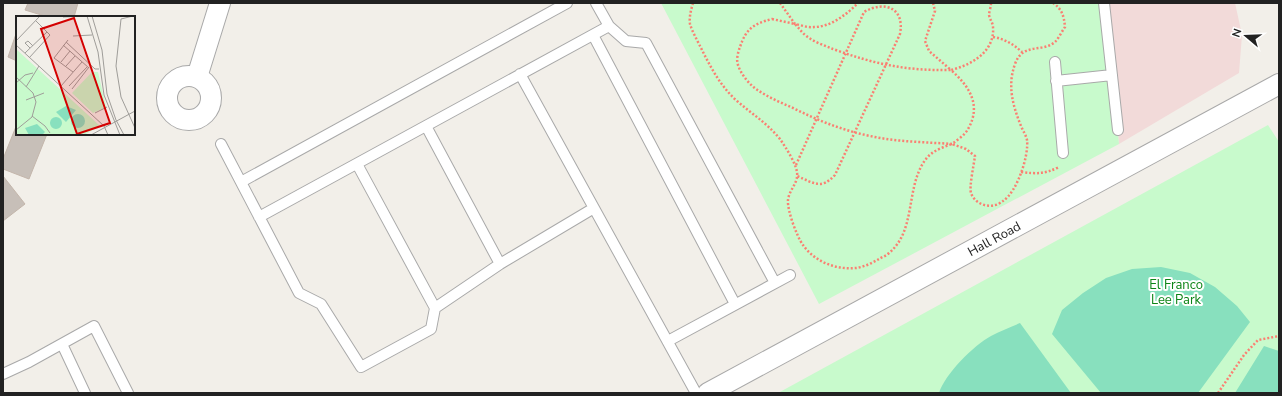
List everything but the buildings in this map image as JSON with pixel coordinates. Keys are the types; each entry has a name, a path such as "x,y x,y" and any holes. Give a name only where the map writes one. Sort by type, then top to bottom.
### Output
{"street":[{"path":"197,77 220,3"},
{"name":"Hall Road","path":"708,393 1279,84"}],"lane":[{"path":"241,182 567,3"},
{"path":"596,3 609,26 626,41 646,44 775,283"},
{"path":"1104,3 1118,130"},
{"path":"259,217 609,26"},
{"path":"592,35 735,304"},
{"path":"1055,62 1063,153"},
{"path":"520,74 696,393"},
{"path":"1056,81 1112,75"},
{"path":"426,126 500,264"},
{"path":"221,144 300,293 321,304 361,368 431,329 435,308 357,164"},
{"path":"435,308 500,264 594,208"},
{"path":"668,341 790,274"},
{"path":"3,374 29,362 94,326 128,393"},
{"path":"62,344 85,393"}],"path":[{"path":"693,3 690,24 709,64 722,85 737,101 762,120 780,139 796,165 797,176 788,200 794,227 803,245 815,258 828,265 845,268 857,268 874,262 890,253 899,242 906,226 910,212 913,189 918,174 927,158 940,148 952,144 968,130 972,118 974,107 972,96 967,87 951,70 929,51 925,41 935,11 933,3"},
{"path":"780,3 803,34 814,41 845,53 885,65 929,70 951,70 963,67 977,60 986,51 993,37 993,26 989,15 991,3"},
{"path":"858,3 847,14 827,25 814,28 772,19 760,22 750,28 743,37 738,52 737,63 744,76 756,89 781,103 832,126 854,133 889,140 952,144 966,149 975,156 970,192 976,201 983,205 995,205 1007,198 1016,184 1021,172 1027,150 1027,139 1011,94 1011,78 1015,62 1022,52 1055,42 1066,27 1060,7 1053,3"},
{"path":"796,165 864,12 871,7 880,4 889,6 897,12 901,18 902,26 900,34 834,175 828,182 823,184 817,184 797,176"},
{"path":"993,37 1002,38 1022,52"},
{"path":"1021,172 1036,174 1049,172 1060,167 1064,163 1063,153"},
{"path":"1218,393 1244,355 1258,340 1279,336"}],"shaded area":[{"path":"1104,3 1235,3 1242,35 1239,73 1119,144"}],"green space":[{"path":"661,3 1104,3 1119,144 819,304"},
{"name":"El Franco Lee Park","path":"1268,125 1279,142 1279,393 778,393"},
{"path":"1161,267 1190,273 1215,287 1237,306 1250,322 1198,393 1101,393 1052,334 1062,310 1083,293 1106,278 1132,269"},
{"path":"1020,323 1071,393 939,393 947,377 977,346 991,336"},
{"path":"1264,346 1279,351 1279,393 1235,393"}]}
